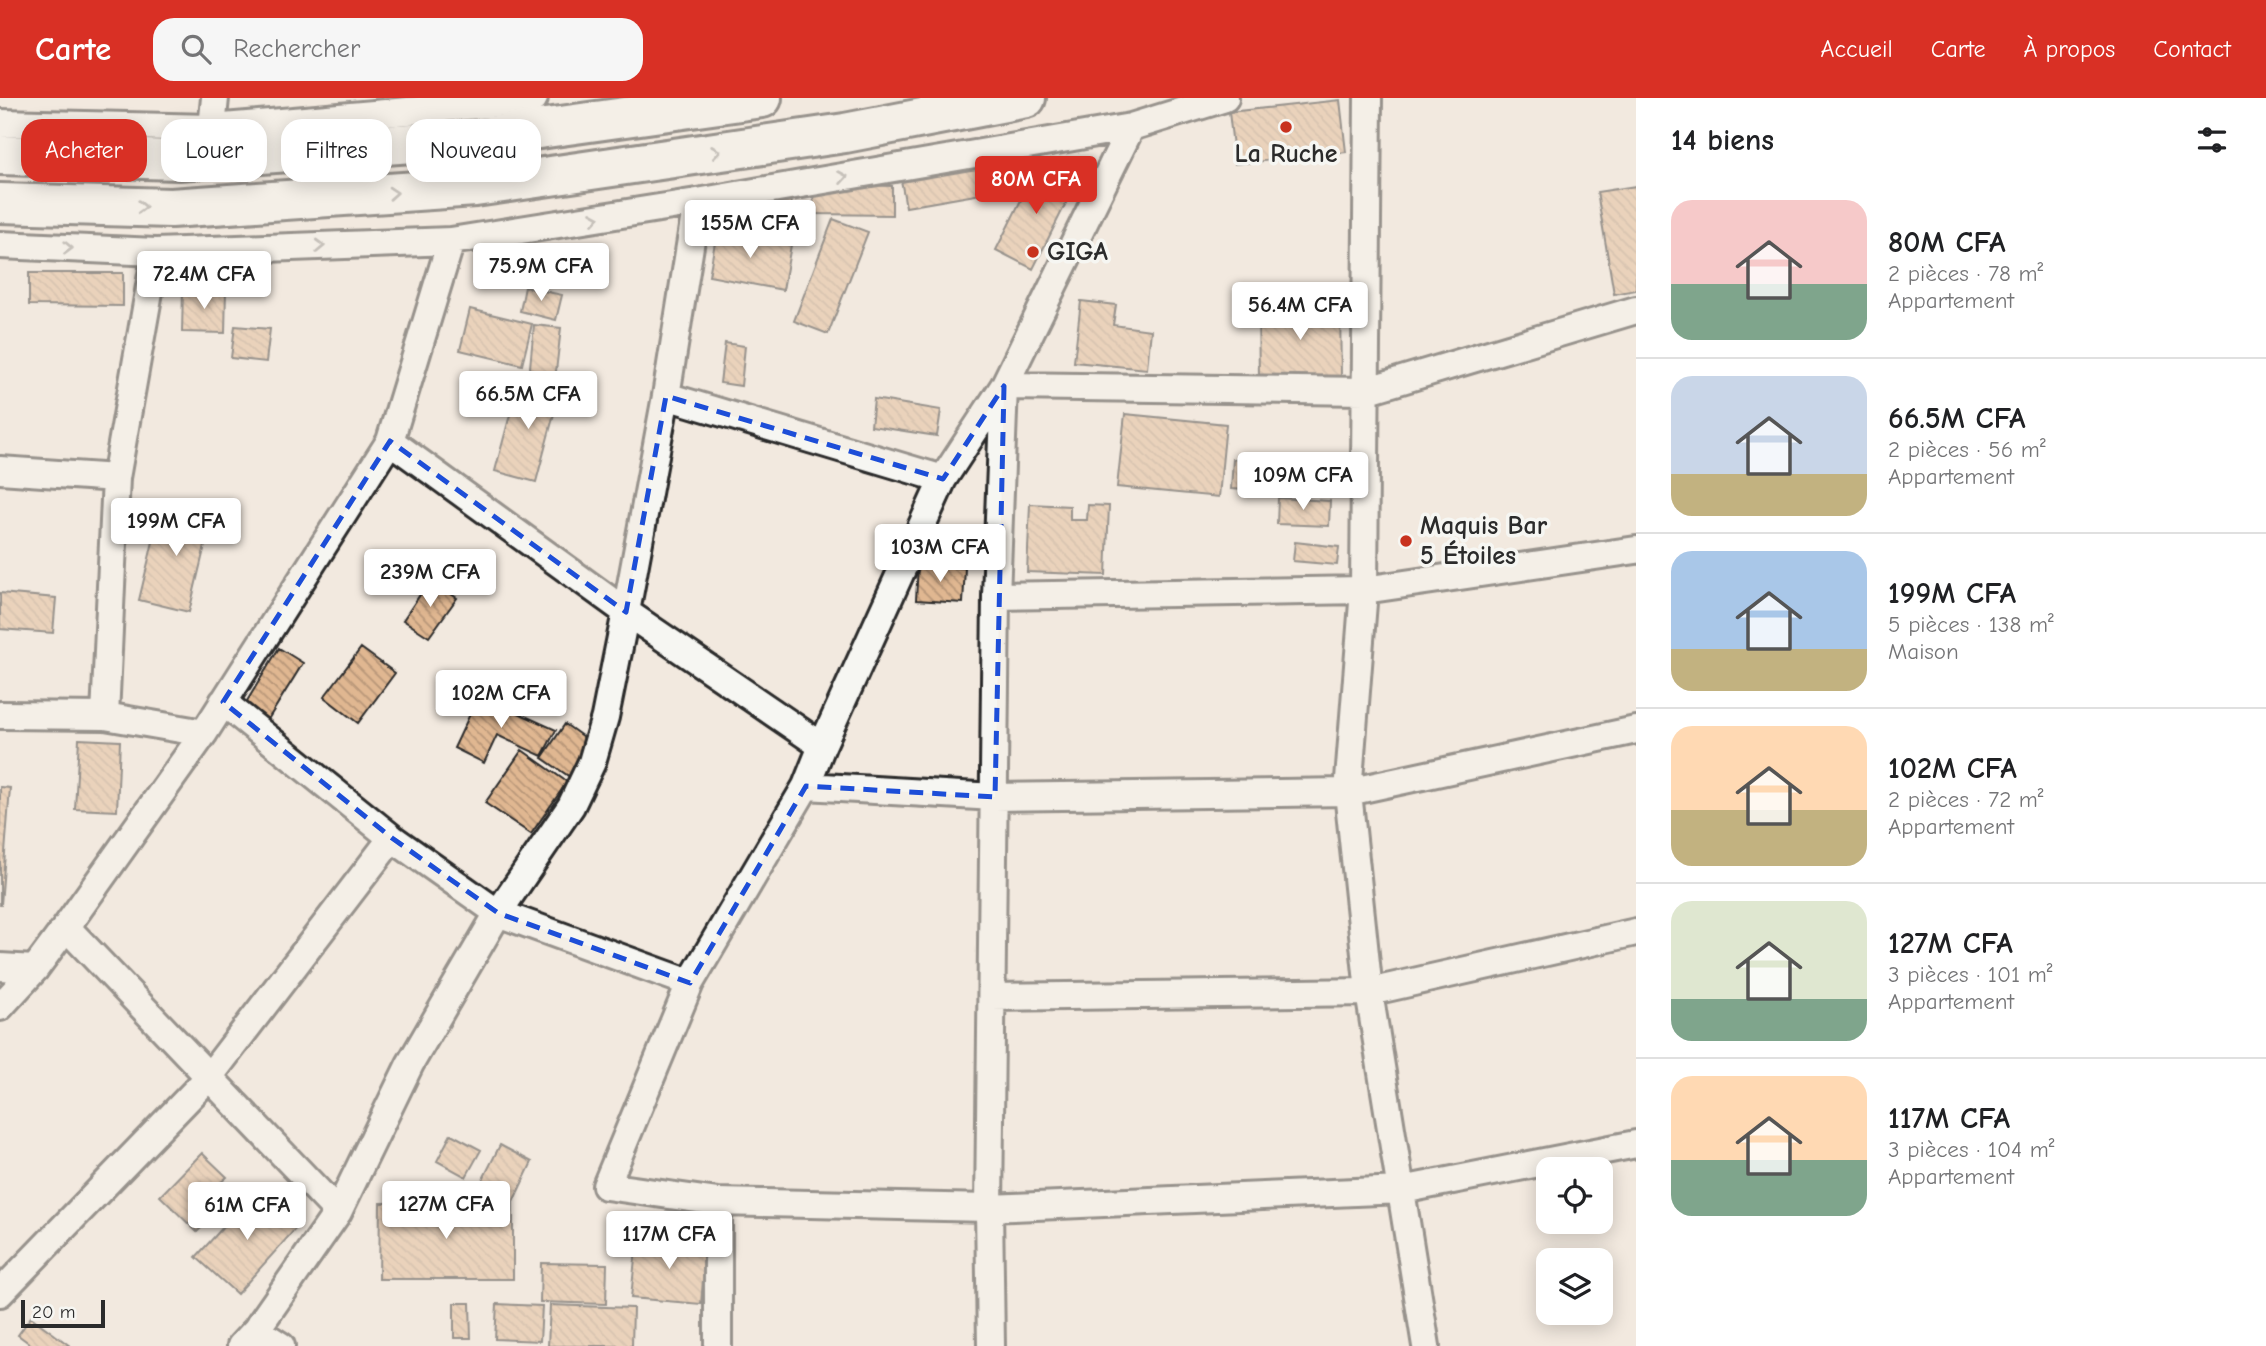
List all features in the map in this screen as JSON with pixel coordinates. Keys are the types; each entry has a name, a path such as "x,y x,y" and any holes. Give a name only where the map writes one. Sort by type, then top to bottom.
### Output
{"highway":[{"path":"0,155 179,160 454,141 762,98"},
{"path":"0,204 171,208 475,187 845,133 1026,98"}],"street":[{"path":"213,119 215,98"},
{"path":"267,123 534,98"},
{"path":"0,245 156,252 451,241 697,202 1130,127 1224,98"},
{"path":"1368,98 1364,590 1348,792 1369,992 1426,1346"},
{"path":"0,123 161,127"},
{"path":"1130,127 1004,386 943,479 806,786 690,984 606,1186 718,1202 989,1208 1402,1190 1636,1144"},
{"path":"281,1346 248,1338 338,1212 410,1064 498,913 570,806 592,762 605,717 666,396 697,202"},
{"path":"0,1007 35,969 204,733 390,441 451,241"},
{"path":"105,716 116,478 156,252"},
{"path":"1004,386 1365,391 1636,310"},
{"path":"991,1346 989,1208 996,596 1004,386"},
{"path":"666,396 943,479"},
{"path":"390,441 625,612 822,746"},
{"path":"0,470 116,478"},
{"path":"996,596 1364,590 1636,550"},
{"path":"223,702 392,838 498,913 690,984"},
{"path":"0,715 105,716 204,733"},
{"path":"806,786 995,797 1348,792 1636,730"},
{"path":"0,1293 209,1077 392,838"},
{"path":"66,927 338,1212"},
{"path":"992,998 1369,992 1636,932"},
{"path":"0,967 35,969"},
{"path":"718,1202 718,1346"}],"highlighted area":[{"path":"1004,386 995,797 806,786 690,983 498,913 392,838 223,702 390,441 626,612 666,396 943,479"}],"building":[{"path":"1340,100 1346,152 1235,164 1229,112"},
{"path":"1009,150 1016,188 906,207 899,169"},
{"path":"1039,164 1076,183 1033,269 996,250"},
{"path":"814,184 892,186 892,215 813,214"},
{"path":"1636,186 1636,290 1614,294 1597,192"},
{"path":"791,196 793,219 742,222 741,199"},
{"path":"833,219 868,232 828,334 794,321"},
{"path":"717,231 791,245 783,290 709,276"},
{"path":"29,273 123,273 123,306 29,305"},
{"path":"525,287 562,295 556,320 520,311"},
{"path":"183,289 226,290 225,333 182,332"},
{"path":"1081,301 1116,305 1113,325 1151,330 1147,369 1074,362"},
{"path":"1340,307 1341,377 1259,378 1258,308"},
{"path":"470,309 532,324 522,365 460,350"},
{"path":"534,325 561,328 555,380 529,378"},
{"path":"235,326 270,329 266,362 231,358"},
{"path":"725,343 745,346 741,386 720,383"},
{"path":"519,381 560,391 536,482 495,471"},
{"path":"874,399 941,410 937,436 871,426"},
{"path":"1125,414 1226,424 1219,497 1117,487"},
{"path":"1233,459 1293,462 1291,493 1231,489"},
{"path":"1278,498 1330,501 1329,526 1277,524"},
{"path":"162,504 212,516 189,612 139,600"},
{"path":"1030,504 1070,506 1070,520 1087,520 1088,505 1109,506 1106,575 1027,572"},
{"path":"1295,542 1339,547 1337,565 1293,561"},
{"path":"918,565 965,568 963,603 916,600"},
{"path":"430,580 457,598 429,637 403,620"},
{"path":"0,593 56,598 53,633 0,629"},
{"path":"279,648 303,663 267,721 244,706"},
{"path":"361,648 395,673 358,723 324,697"},
{"path":"479,695 556,730 542,756 497,735 484,763 454,748"},
{"path":"565,724 593,744 570,777 542,758"},
{"path":"79,739 120,741 117,811 75,809"},
{"path":"522,750 567,782 531,834 485,803"},
{"path":"0,787 10,788 1,905 0,905"},
{"path":"451,1134 481,1150 466,1177 437,1161"},
{"path":"500,1145 532,1162 513,1202 477,1191"},
{"path":"202,1153 227,1177 219,1184 232,1196 197,1232 160,1196"},
{"path":"257,1190 297,1227 237,1294 196,1257"},
{"path":"513,1202 513,1279 379,1279 380,1203"},
{"path":"637,1238 706,1244 701,1304 631,1298"},
{"path":"541,1263 607,1264 606,1304 540,1302"},
{"path":"454,1303 470,1303 471,1338 454,1338"},
{"path":"497,1304 542,1306 540,1341 495,1339"},
{"path":"550,1305 633,1308 632,1346 548,1346"},
{"path":"31,1317 70,1346 33,1346 18,1335"}],"place":[{"name":"La Ruche","path":"1286,127"},
{"name":"GIGA","path":"1033,252"},
{"name":"Maquis Bar 5 Étoiles","path":"1406,541"}]}
